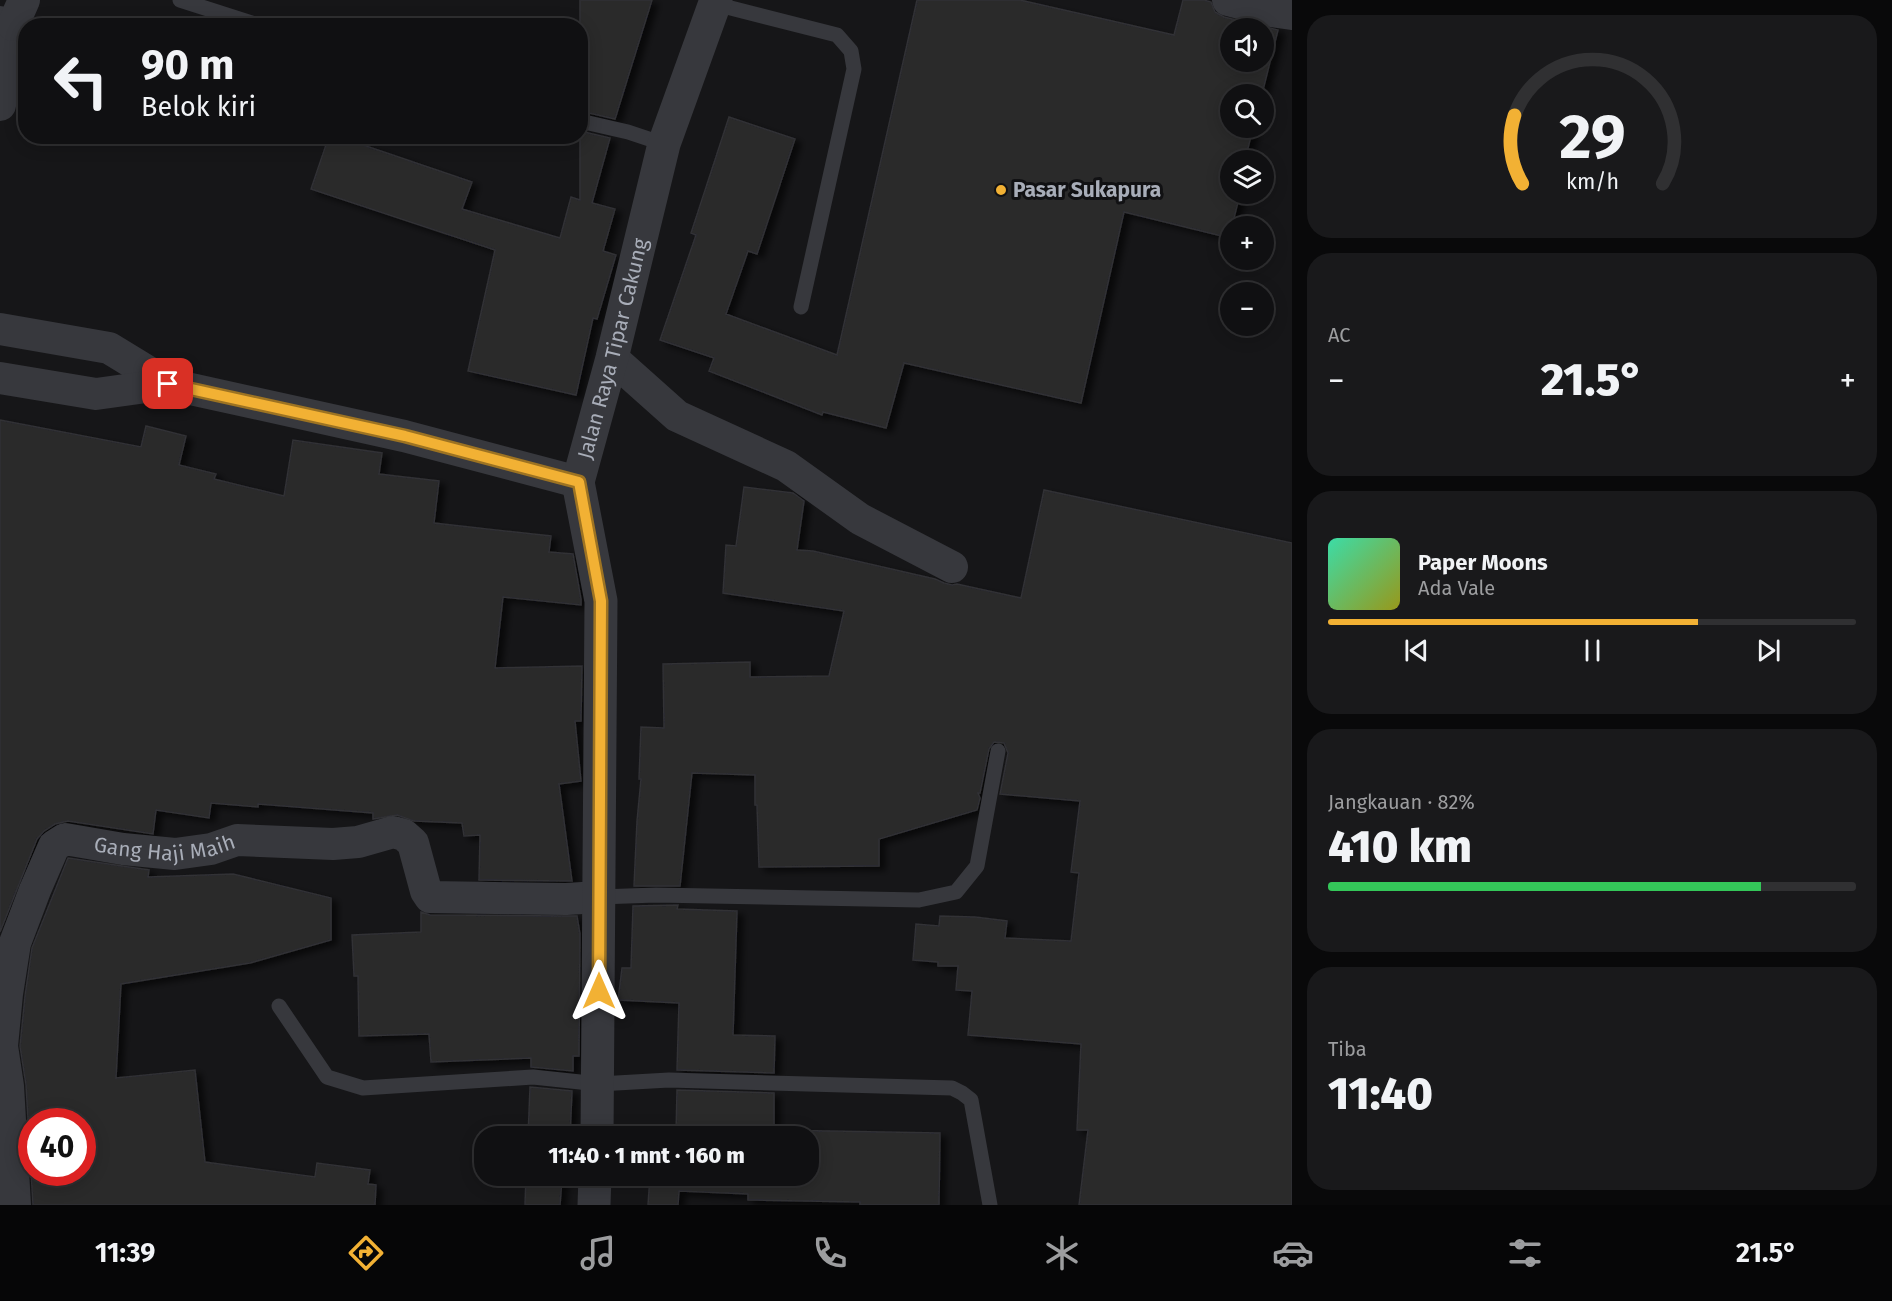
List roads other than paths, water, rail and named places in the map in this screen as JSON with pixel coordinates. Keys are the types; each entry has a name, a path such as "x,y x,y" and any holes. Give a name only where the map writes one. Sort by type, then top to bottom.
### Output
{"street":[{"path":"1228,0 1292,14"},
{"name":"Jalan Raya Tipar Cakung","path":"597,1126 601,601 579,482 664,144 716,2"},
{"path":"0,105 12,15"},
{"path":"0,329 109,348 168,384 405,436 579,482"},
{"path":"612,358 677,416 786,466 860,519 952,567"},
{"path":"0,378 96,394 168,384"},
{"name":"Gang Haji Maih","path":"15,1205 8,1086 2,1046 7,994 15,943 31,900 54,846 65,839 123,849 174,854 212,849 237,840 333,844 358,842 393,832 404,835 413,843 426,891 430,897 566,899 598,897"},
{"path":"594,1205 595,1186"}],"lane":[{"path":"180,0 236,18"},
{"path":"716,2 837,35 851,51 854,69 801,307"},
{"path":"588,123 628,132 664,144"},
{"path":"598,897 656,895 920,900 956,892 977,866 998,751"},
{"path":"279,1006 327,1077 363,1088 532,1077 599,1084 669,1080 952,1088 971,1100 990,1205"}],"place":[{"name":"Pasar Sukapura","path":"1001,190"}]}
